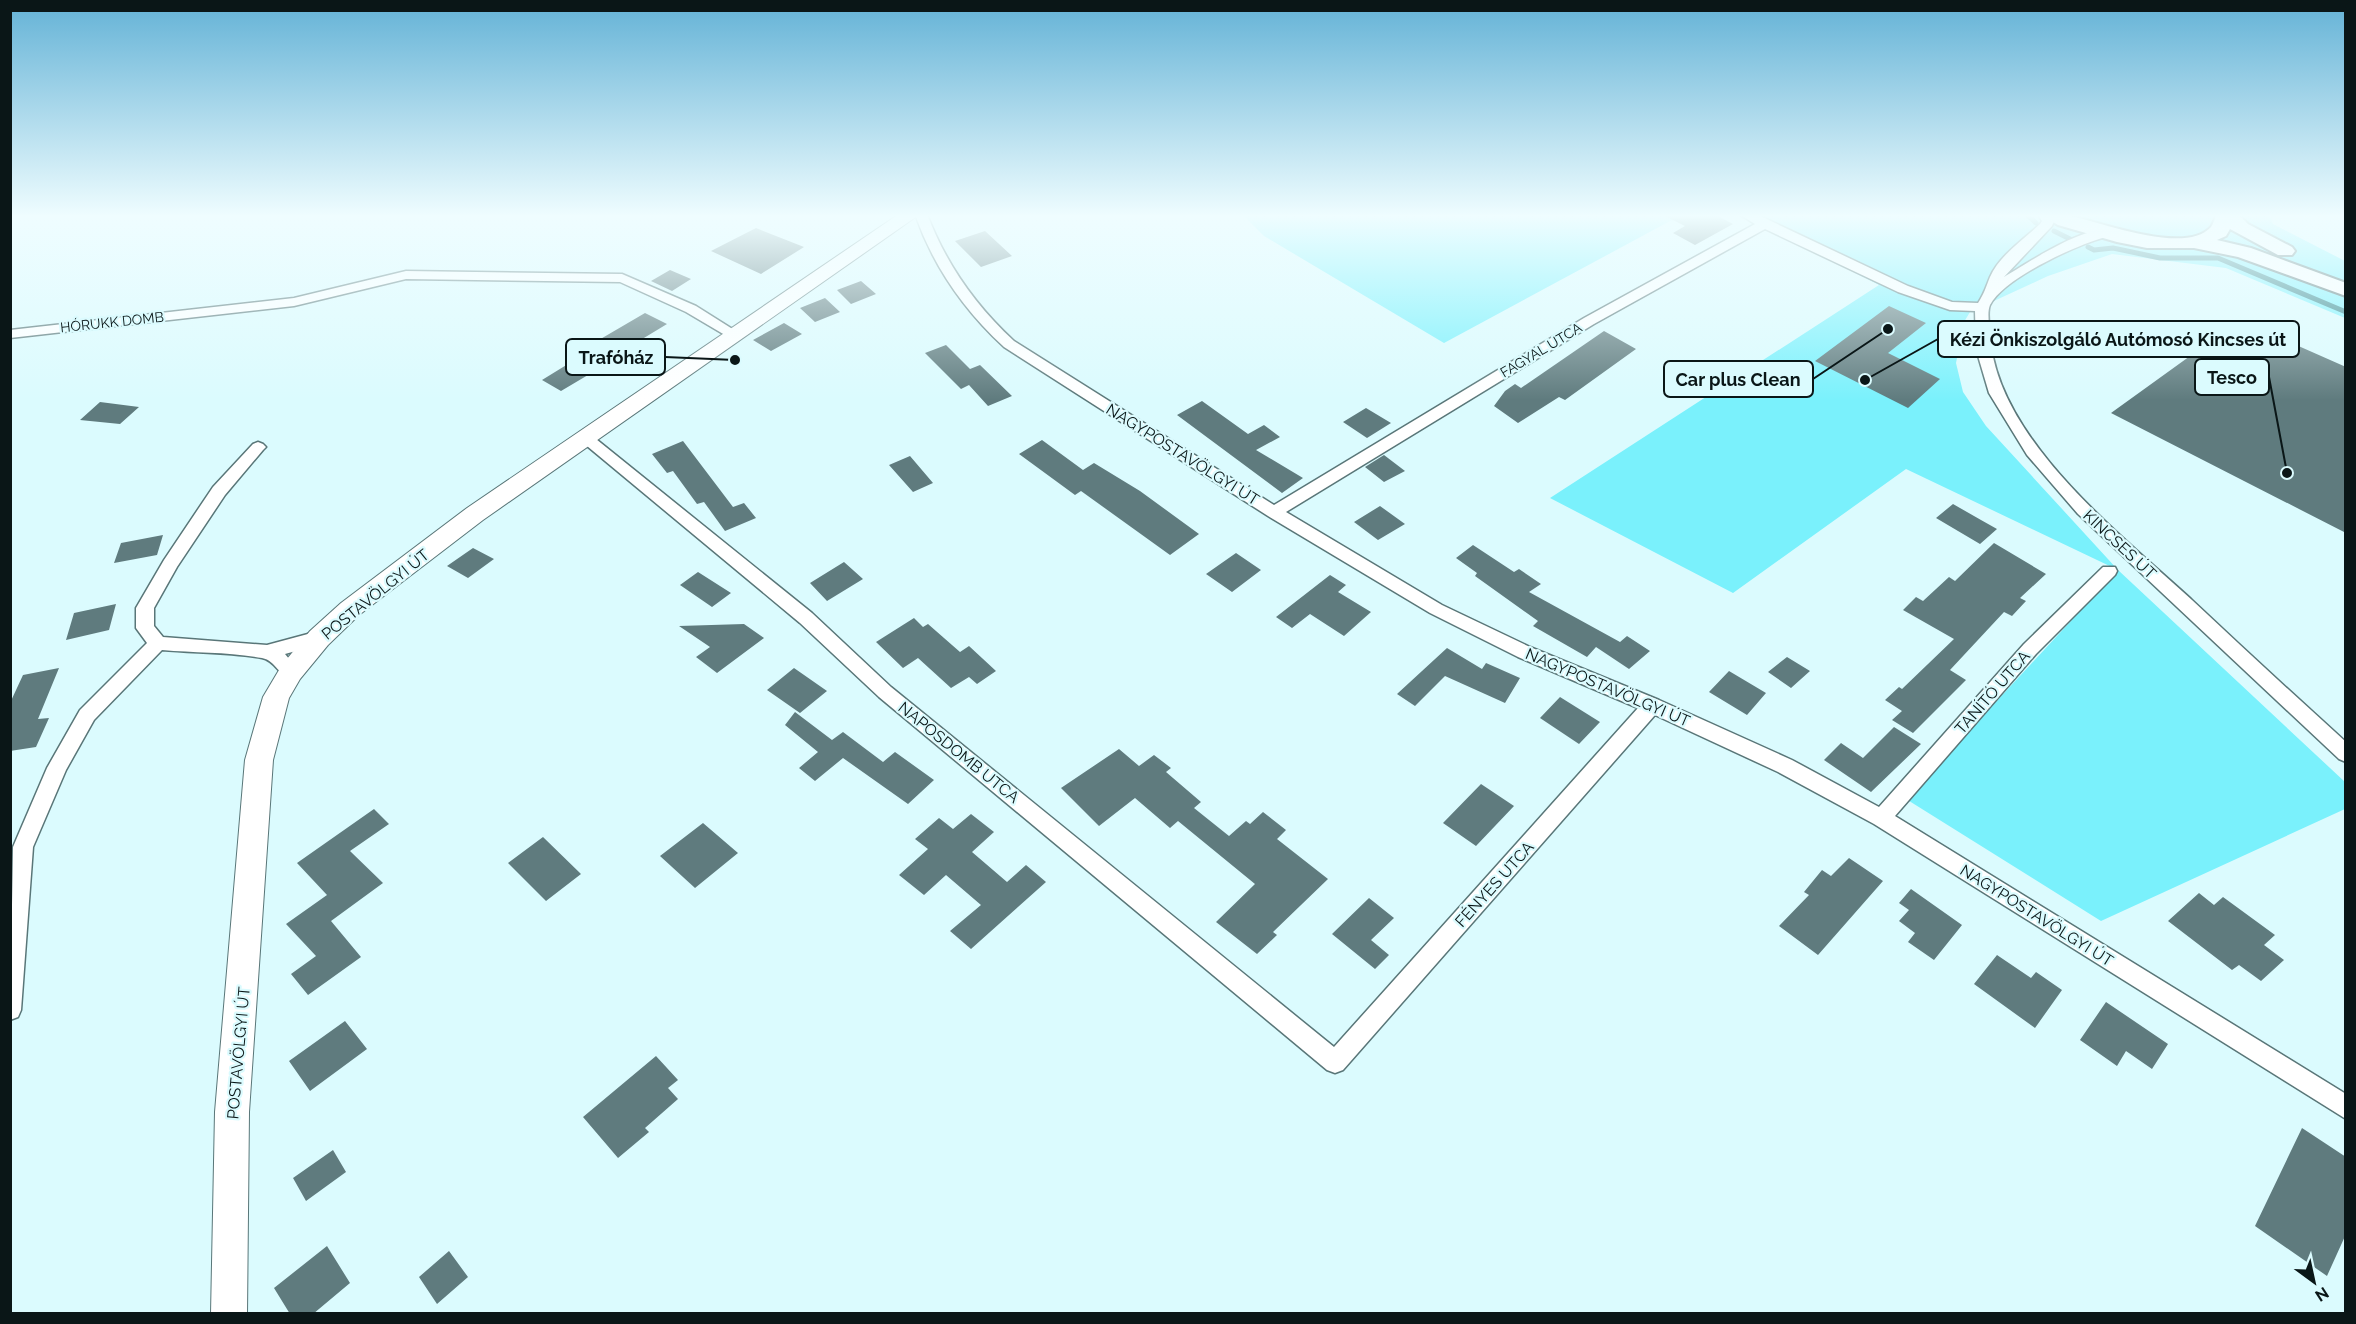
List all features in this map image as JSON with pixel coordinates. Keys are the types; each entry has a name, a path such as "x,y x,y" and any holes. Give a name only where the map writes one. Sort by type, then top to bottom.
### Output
{"main road":[{"path":"2308,276 2346,290"}],"street":[{"name":"HÓRUKK DOMB","path":"10,334 294,302 403,276"},
{"name":"HÓRUKK DOMB","path":"499,276 621,278 691,309 735,335"},
{"name":"POSTAVÖLGYI ÚT","path":"229,1314 231,1112 243,994 259,760 276,697 291,672 319,638 350,609 476,514 821,276"},
{"name":"NAGYPOSTAVÖLGYI ÚT","path":"953,276 973,306 1009,344 1274,512 1436,609 1524,652 1652,705 1785,766 1881,818 2346,1108"},
{"name":"FAGYAL UTCA","path":"1274,512 1589,321 1671,276"},
{"path":"1875,276 1950,306 1982,307 1995,288 2012,276"},
{"path":"1995,288 1998,276"},
{"name":"KINCSES ÚT","path":"1982,307 1983,349 1996,393 2014,424 2047,470 2084,510 2346,754"},
{"name":"NAPOSDOMB UTCA","path":"586,438 806,618 885,692 1335,1062"},
{"path":"258,447 219,491 170,564 145,608 145,628 158,643 267,652 319,638"},
{"name":"TANÍTÓ UTCA","path":"1881,818 2030,649 2109,571"},
{"path":"10,1010 23,847 57,768 87,715 158,643"},
{"path":"267,652 276,657 291,672"},
{"name":"FÉNYES UTCA","path":"1335,1062 1652,705"}],"shaded area":[{"path":"1331,276 1569,276 1444,343"},
{"path":"1861,276 2049,276 1970,312 1964,322 1956,363 1963,392 1986,426 2118,570 1906,469 1733,593 1550,498 1879,285"},
{"path":"2245,276 2345,276 2345,318"},
{"path":"2118,570 2345,782 2345,809 2101,921 1906,799"}],"building":[{"path":"660,276 684,276 691,279 672,291 651,281"},
{"path":"861,281 876,294 851,304 837,290"},
{"path":"825,298 840,312 815,322 800,308"},
{"path":"1889,306 1926,323 1888,353 1940,379 1908,408 1815,361"},
{"path":"645,313 667,324 601,364 580,351"},
{"path":"2240,320 2346,367 2346,533 2111,413"},
{"path":"784,323 802,334 771,351 753,340"},
{"path":"1604,331 1636,349 1565,400 1559,397 1518,423 1494,406 1505,391 1515,384 1521,388"},
{"path":"946,345 970,369 980,365 1012,396 988,406 969,385 961,389 925,353"},
{"path":"568,364 588,375 561,391 542,380"},
{"path":"1202,401 1248,434 1264,425 1280,437 1256,450 1303,478 1282,493 1177,415"},
{"path":"100,402 139,407 120,424 80,420"},
{"path":"1366,408 1391,423 1367,438 1343,422"},
{"path":"1042,440 1083,470 1094,463 1140,491 1199,534 1170,555 1081,491 1075,495 1019,454"},
{"path":"683,441 733,507 744,503 756,518 725,531 704,502 697,504 673,471 667,473 652,454"},
{"path":"1384,455 1405,471 1384,482 1365,467"},
{"path":"910,456 933,483 913,492 889,465"},
{"path":"1953,504 1997,529 1980,544 1936,518"},
{"path":"1380,506 1405,524 1378,540 1354,522"},
{"path":"163,535 157,555 114,563 121,543"},
{"path":"1994,543 2046,574 2020,598 2026,601 2012,616 2004,612 1950,670 1966,680 1913,733 1892,720 1902,711 1885,700 1899,687 1902,689 1954,639 1903,610 1916,597 1923,601 1949,577 1955,581"},
{"path":"1473,545 1514,572 1519,569 1541,584 1529,592 1620,642 1627,636 1650,651 1629,669 1596,647 1587,657 1533,626 1538,621 1475,576 1477,573 1456,558"},
{"path":"473,548 494,559 468,578 447,566"},
{"path":"1236,553 1261,570 1232,592 1206,574"},
{"path":"844,562 863,579 827,601 810,583"},
{"path":"698,572 731,593 712,607 680,585"},
{"path":"1330,575 1346,585 1338,592 1371,612 1344,636 1310,614 1292,628 1276,617"},
{"path":"116,604 109,630 66,640 74,613"},
{"path":"914,618 923,627 928,624 960,652 969,646 996,671 977,684 969,677 951,688 918,658 903,668 876,642"},
{"path":"744,624 764,638 717,673 696,657 710,647 679,626"},
{"path":"1447,648 1482,669 1486,663 1520,678 1505,703 1445,676 1415,706 1397,694"},
{"path":"1787,657 1810,671 1791,688 1768,672"},
{"path":"59,668 38,719 49,718 36,747 10,751 10,703 23,675"},
{"path":"794,668 827,691 800,713 767,690"},
{"path":"1729,671 1766,693 1747,715 1709,692"},
{"path":"1560,697 1600,722 1579,744 1540,718"},
{"path":"795,712 832,740 843,732 883,762 895,752 934,780 908,804 843,758 815,781 799,768 818,752 785,725"},
{"path":"1894,727 1921,744 1871,792 1824,760 1841,743 1863,758"},
{"path":"1119,749 1139,766 1154,755 1171,768 1166,772 1201,802 1194,808 1229,836 1246,821 1250,824 1263,812 1286,830 1277,839 1328,879 1273,932 1277,935 1257,954 1216,922 1255,884 1178,821 1170,828 1135,798 1099,826 1061,788"},
{"path":"1481,784 1514,806 1476,846 1443,823"},
{"path":"374,809 389,824 350,851 383,883 331,921 361,957 308,995 291,974 316,956 286,924 327,895 297,863"},
{"path":"971,814 994,832 972,852 1007,882 1026,865 1046,882 971,949 950,931 981,905 946,875 924,895 899,875 928,849 915,839 939,818 953,829"},
{"path":"703,823 738,853 695,888 660,856"},
{"path":"543,837 581,874 546,901 508,863"},
{"path":"1849,858 1883,881 1818,955 1779,926 1809,895 1804,892 1822,870 1831,876"},
{"path":"1911,889 1962,925 1934,960 1908,942 1915,933 1899,921 1909,910 1899,903"},
{"path":"2199,893 2214,905 2223,897 2275,935 2264,945 2284,960 2261,981 2239,965 2232,970 2168,921"},
{"path":"1369,898 1394,918 1371,940 1389,955 1375,969 1332,934"},
{"path":"1997,955 2031,978 2036,972 2062,990 2035,1028 1974,984"},
{"path":"2106,1002 2168,1044 2152,1069 2126,1051 2117,1066 2080,1040"},
{"path":"345,1021 367,1049 310,1091 289,1061"},
{"path":"656,1056 678,1080 668,1088 678,1099 645,1128 649,1132 618,1158 583,1117"},
{"path":"2302,1128 2346,1157 2346,1234 2327,1276 2255,1226"},
{"path":"333,1150 346,1172 306,1201 293,1178"},
{"path":"327,1246 350,1283 313,1314 290,1314 274,1288"},
{"path":"449,1251 468,1277 437,1304 419,1277"}],"waterway":[{"path":"2260,276 2346,312"}],"place":[{"name":"Car plus Clean","path":"1888,329"},
{"name":"Trafóház","path":"735,360"},
{"name":"Kézi Önkiszolgáló Autómosó Kincses út","path":"1865,380"},
{"name":"Tesco","path":"2287,473"}]}
